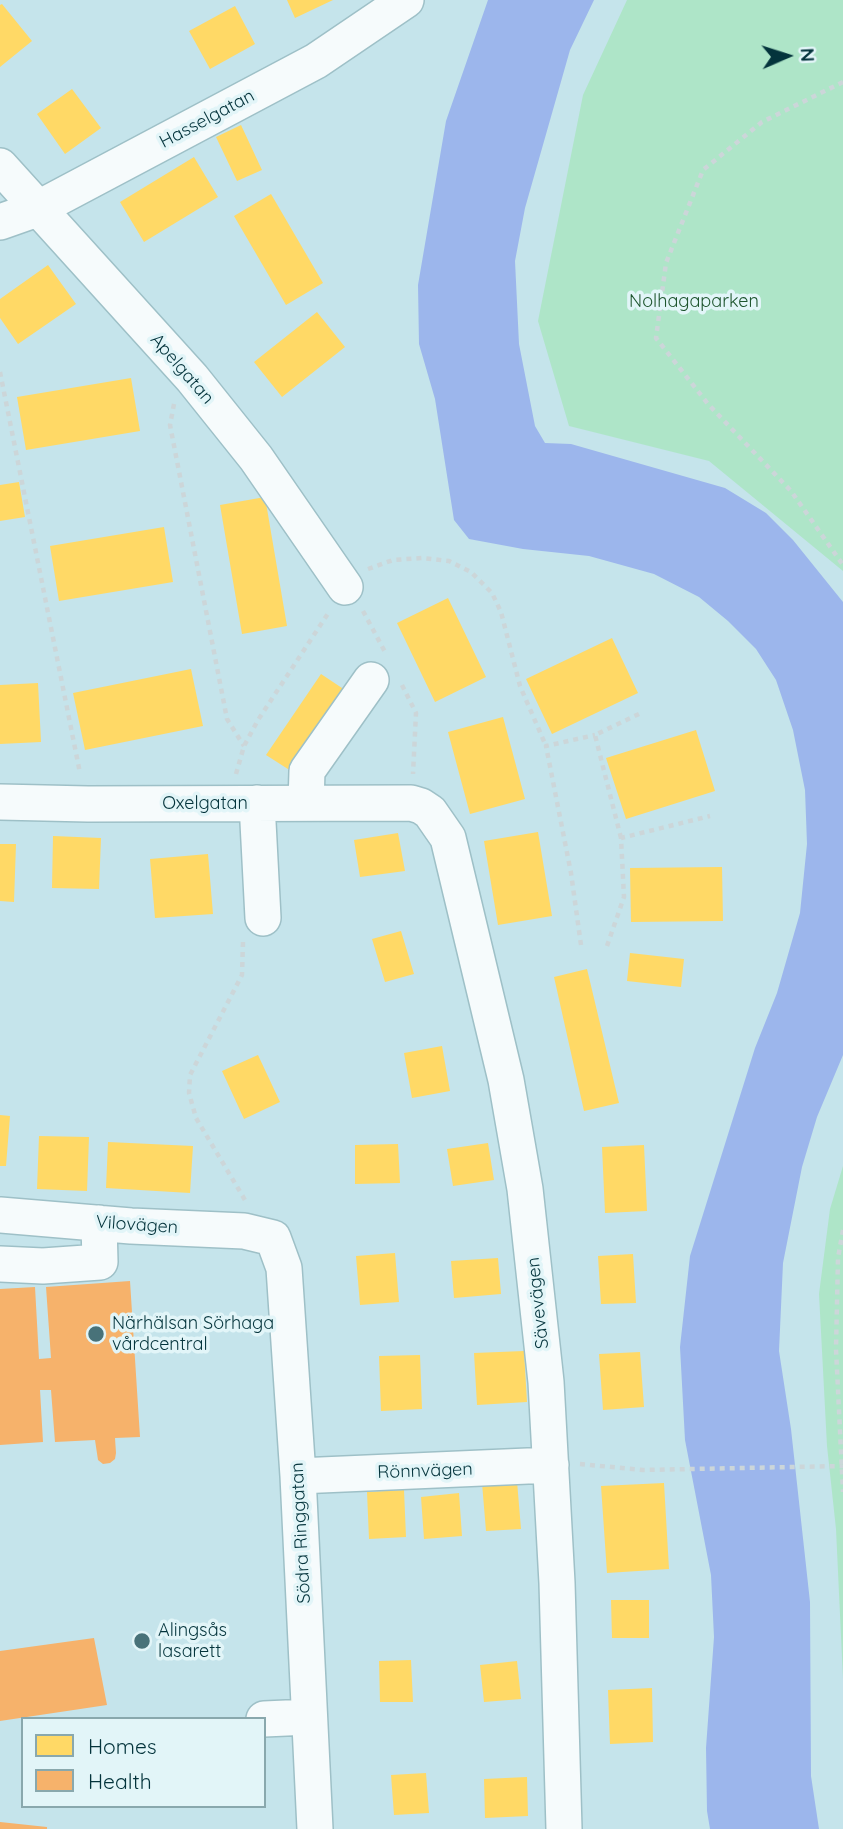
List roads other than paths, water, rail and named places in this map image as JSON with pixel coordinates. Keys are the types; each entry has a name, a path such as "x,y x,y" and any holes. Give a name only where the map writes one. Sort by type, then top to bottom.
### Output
{"street":[{"name":"Hasselgatan","path":"0,222 37,209 316,61 406,0"},
{"name":"Apelgatan","path":"0,166 192,378 256,458 345,587"},
{"path":"306,803 307,771 371,680"},
{"name":"Oxelgatan","path":"0,802 411,803"},
{"name":"Sävevägen","path":"411,803 430,812 448,838 506,1080 526,1189 546,1382 551,1465 564,1829"},
{"path":"246,804 253,929"},
{"name":"Vilovägen","path":"0,1215 244,1231 273,1238"},
{"path":"0,1264 43,1266 100,1262 99,1223"},
{"name":"Södra Ringgatan","path":"273,1238 284,1268 298,1476 315,1829"},
{"name":"Rönnvägen","path":"298,1476 551,1465"},
{"path":"266,1719 309,1717"}],"water":[{"path":"488,0 594,0 570,50 525,208 515,261 519,344 535,426 545,443 571,444 725,488 766,513 793,540 843,602 843,1055 817,1117 802,1167 783,1263 779,1351 791,1429 810,1602 811,1776 819,1829 710,1829 707,1811 706,1748 714,1637 711,1575 685,1440 680,1347 690,1256 755,1048 777,993 800,913 807,844 805,790 793,730 776,680 756,649 699,597 654,574 589,556 523,549 469,539 454,520 435,399 419,344 418,285 446,121"}],"place":[{"name":"Närhälsan Sörhaga vårdcentral","path":"96,1334"},
{"name":"Alingsås lasarett","path":"142,1641"}],"park label":[{"name":"Nolhagaparken","path":"694,302"}]}
